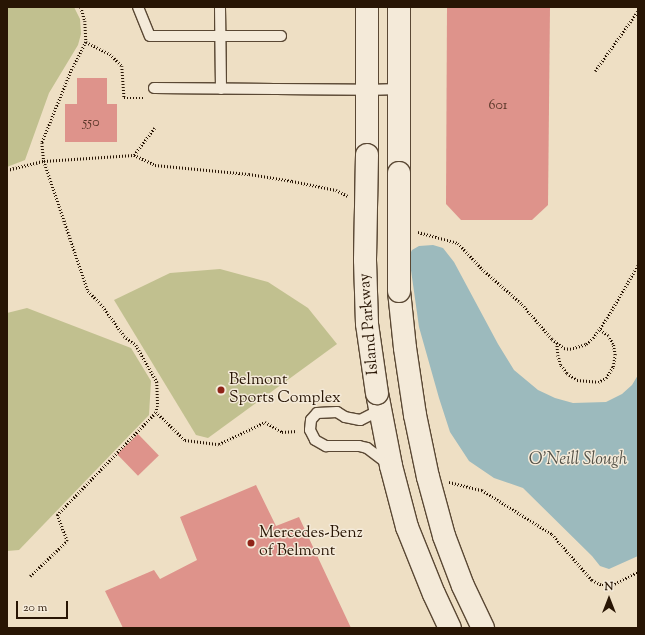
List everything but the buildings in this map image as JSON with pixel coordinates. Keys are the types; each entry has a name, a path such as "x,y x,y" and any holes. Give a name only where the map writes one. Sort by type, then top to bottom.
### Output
{"street":[{"name":"Island Parkway","path":"367,7 365,260 367,324 378,401 391,466 407,526 434,594 450,628"},
{"name":"Island Parkway","path":"398,7 399,284 405,348 415,415 428,477 444,536 463,586 483,628"}],"lane":[{"path":"138,7 150,36 281,36"},
{"path":"220,7 222,36 221,89"},
{"path":"154,88 398,89"},
{"path":"378,401 360,420 345,417 337,412 316,413 311,420 310,430 315,440 326,446 359,446 367,448 391,466"}],"path":[{"path":"30,576 67,541 57,515 156,412 158,406 157,382 136,345 124,336 101,304 88,291 44,161 42,143 72,69 86,42 85,21 81,7"},
{"path":"595,71 638,11"},
{"path":"86,42 110,54 122,66 124,98 147,98"},
{"path":"134,155 154,128"},
{"path":"557,343 561,365 567,374 577,380 598,382 606,378 613,367 615,355 613,344 608,336 600,329"},
{"path":"156,412 185,440 219,444 265,422 282,432 310,430"},
{"path":"444,481 482,490 513,508 552,534 592,580 602,585 612,585 638,572"}],"shaded area":[{"path":"7,7 74,7 80,19 81,34 78,45 49,93 25,160 7,167"},
{"name":"Belmont Sports Complex","path":"220,269 268,282 308,308 337,344 208,438 196,435 114,300 170,273"},
{"path":"27,308 131,348 151,381 149,415 19,550 7,551 7,313"}],"water":[{"name":"O'Neill Slough","path":"433,245 443,248 454,262 498,344 514,370 538,390 555,398 573,403 606,402 622,394 632,385 638,375 638,556 609,569 600,566 592,556 523,488 494,478 469,461 450,432 419,327 409,256 412,250 419,246"}],"place":[{"name":"Belmont Sports Complex","path":"221,390"},
{"name":"Mercedes-Benz of Belmont","path":"251,543"}]}
